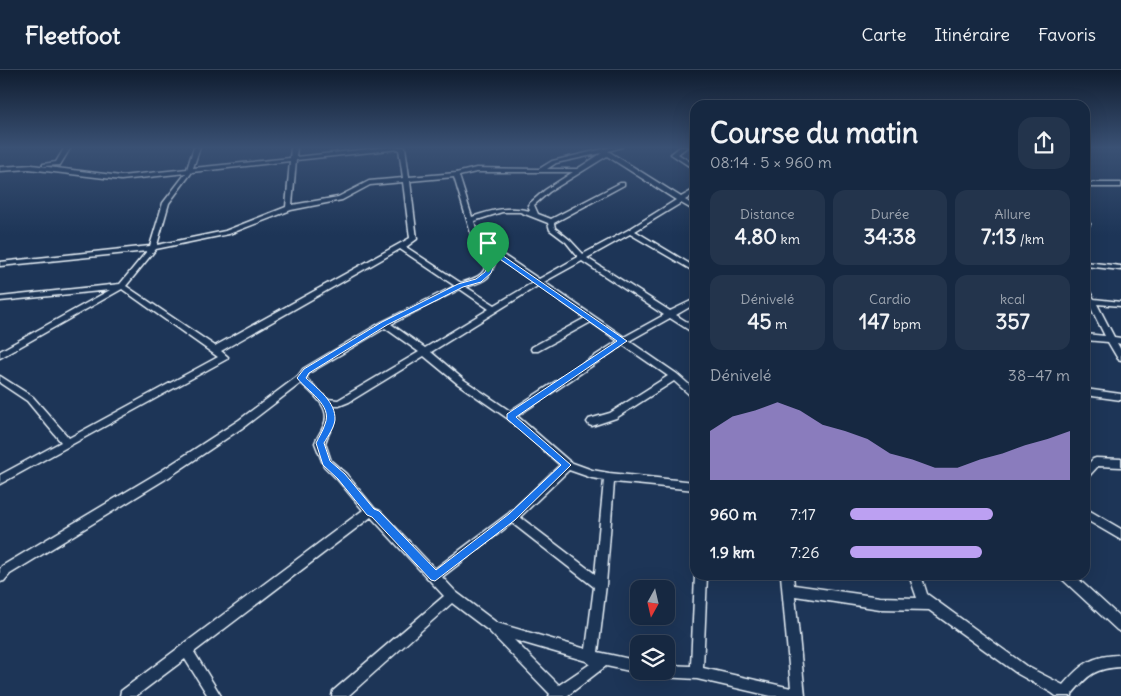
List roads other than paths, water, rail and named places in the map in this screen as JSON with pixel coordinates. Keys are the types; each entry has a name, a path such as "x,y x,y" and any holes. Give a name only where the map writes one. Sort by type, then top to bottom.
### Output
{"street":[{"path":"107,176 122,178 139,176"},
{"path":"0,355 122,286 153,248 166,203 188,176"},
{"path":"289,208 292,176"},
{"path":"0,264 153,248 227,233 289,208 340,199 369,183 434,176"},
{"path":"457,176 476,240 674,376 690,390"},
{"path":"535,214 531,205 547,191 571,176"},
{"path":"642,176 690,206"},
{"path":"215,350 414,238 406,179"},
{"path":"551,222 622,184"},
{"path":"1090,185 1121,186"},
{"path":"326,402 339,403 346,400 539,282 630,231 690,194"},
{"path":"471,220 500,210 535,214 551,222"},
{"path":"551,222 552,229 568,241 582,258 690,328"},
{"path":"630,231 690,267"},
{"path":"400,246 495,309"},
{"path":"2,571 165,474 242,423 301,378 306,371 385,324 460,286 479,280 488,273 496,253"},
{"path":"1090,265 1121,268"},
{"path":"0,299 122,286 224,357 66,442 0,480"},
{"path":"1090,301 1121,304"},
{"path":"1090,303 1121,356"},
{"path":"510,416 623,341 690,304"},
{"path":"535,348 591,318"},
{"path":"385,324 424,351 461,382 510,416 567,465 592,474 609,477 690,485"},
{"path":"1090,337 1121,341"},
{"path":"592,422 613,416 674,376"},
{"path":"301,378 326,402 330,423 320,443 327,463 452,596 493,627 558,695 605,660"},
{"path":"0,379 30,399 66,442"},
{"path":"1090,393 1121,397"},
{"path":"1090,468 1096,462 1121,463"},
{"path":"435,576 512,517 567,465"},
{"path":"591,658 600,585 609,477"},
{"path":"126,696 365,514 371,512"},
{"path":"1090,516 1121,535"},
{"path":"512,517 600,585"},
{"path":"697,673 701,580"},
{"path":"675,672 697,673 799,696 787,580"},
{"path":"917,580 923,598 930,604 1022,670 1065,694 1084,671 1105,660 1121,661"},
{"path":"1071,580 1121,626"},
{"path":"789,590 880,603 930,604"},
{"path":"338,696 452,596"},
{"path":"493,627 591,658 630,665"},
{"path":"186,650 215,696"}]}
